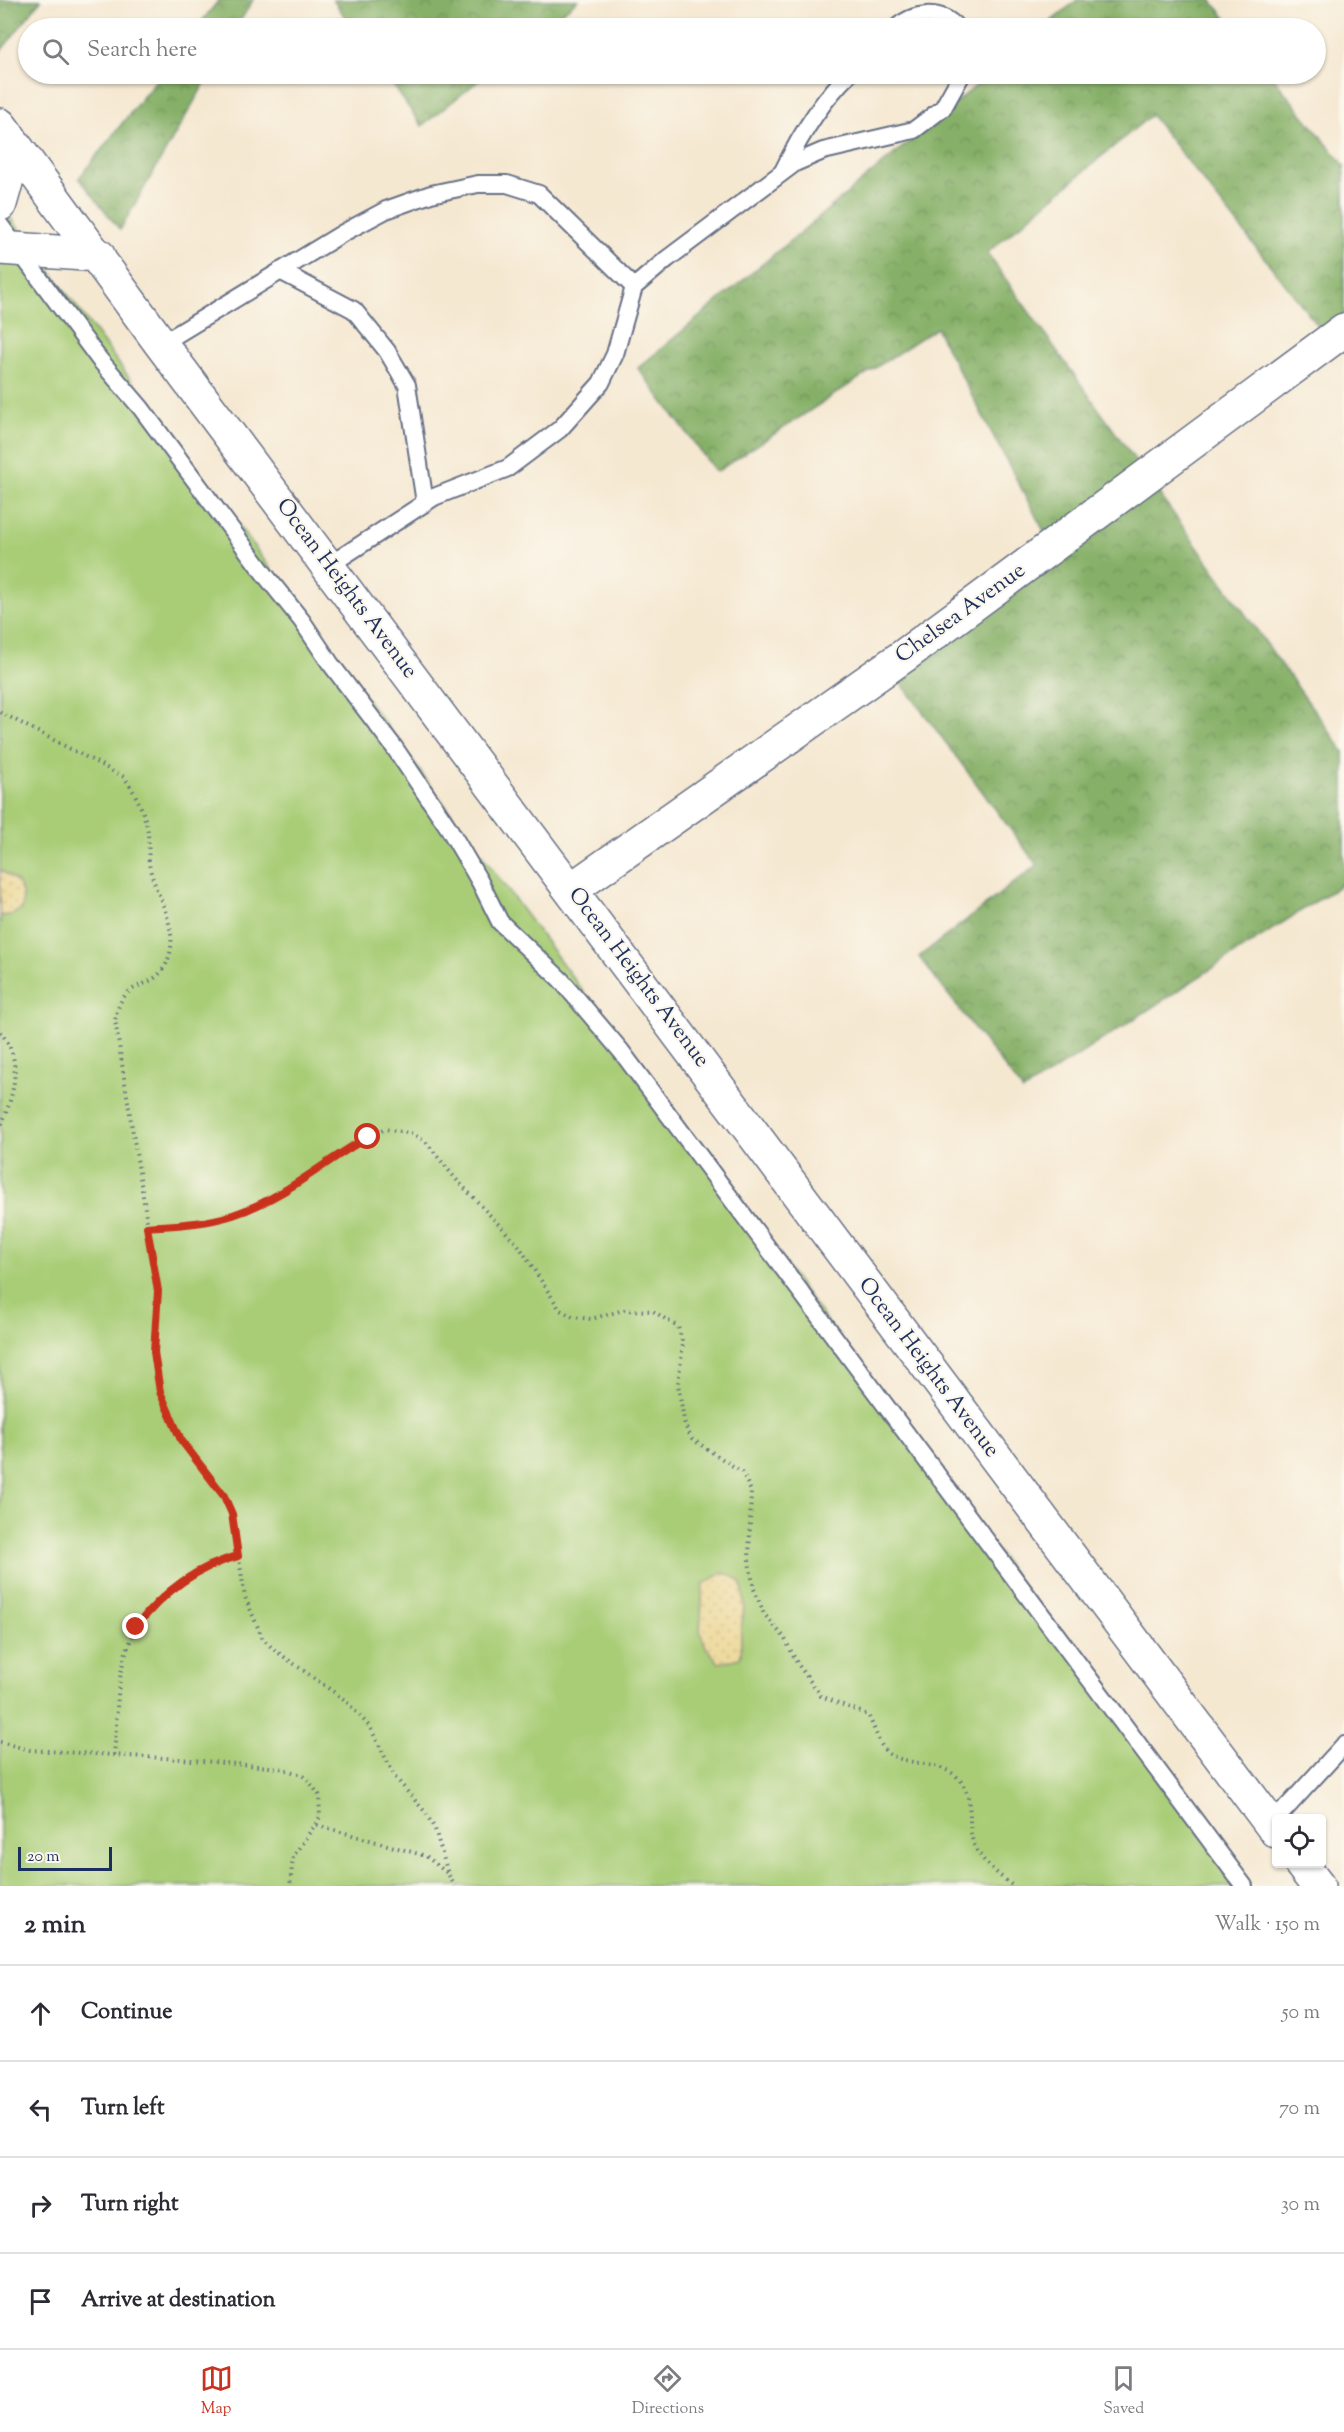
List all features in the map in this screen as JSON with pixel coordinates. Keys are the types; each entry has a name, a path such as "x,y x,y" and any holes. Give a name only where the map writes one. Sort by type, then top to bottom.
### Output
{"main road":[{"path":"0,204 7,179 5,131"},
{"name":"Ocean Heights Avenue","path":"5,131 161,344 1272,1818"},
{"path":"6,241 98,255"},
{"name":"Chelsea Avenue","path":"572,889 905,656 1344,330"},
{"path":"1305,1868 1318,1886"}],"lane":[{"path":"908,18 928,15 946,18"},
{"path":"783,172 798,139 839,84"},
{"path":"328,566 434,496 508,468 560,429 601,383 615,354 633,288 667,259 795,163 823,151 914,130 943,108 956,84"},
{"path":"161,344 280,271 386,210 440,192 478,184 507,184 539,194 633,288"},
{"path":"6,241 99,359 141,408 381,729 448,827 500,922 561,980 621,1051 1244,1886"},
{"path":"280,271 354,310 387,351 407,385 425,503"},
{"path":"1284,1814 1344,1745"}],"path":[{"path":"0,712 124,777 134,791 147,828 150,868 166,914 172,946 163,970 128,990 118,1004 115,1020 158,1291 154,1352 160,1392 181,1440 224,1496 232,1514 245,1597 262,1637 273,1649 345,1700 365,1719 395,1778 425,1812 435,1829 448,1874 455,1886"},
{"path":"0,1032 7,1040 12,1053 14,1072 10,1105 0,1128"},
{"path":"147,1227 211,1221 250,1208 294,1185 368,1137 385,1130 398,1131 413,1134 426,1142 455,1178 519,1246 560,1310 573,1317 591,1319 624,1310 653,1311 670,1320 678,1327 683,1344 678,1384 685,1426 692,1438 742,1472 751,1491 749,1562 754,1588 764,1614 784,1637 812,1687 821,1696 868,1715 884,1750 895,1757 939,1767 956,1776 969,1798 974,1844 995,1872 1013,1886"},
{"path":"114,1755 122,1665 136,1627 166,1593 187,1578 208,1566 238,1556"},
{"path":"0,1742 30,1750 292,1771 309,1781 318,1795 321,1809 317,1825 293,1857 290,1886"},
{"path":"317,1825 426,1856 448,1874"}],"green space":[{"path":"0,0 41,0 27,18 18,18 18,29 0,52"},
{"path":"219,0 253,0 242,18 204,18"},
{"path":"333,0 578,0 556,18 346,18"},
{"path":"1077,0 1211,0 1226,18 1055,18"},
{"path":"153,84 204,84 120,230 79,178"},
{"path":"392,84 474,84 422,126"},
{"path":"978,84 1278,84 1344,165 1344,334 1331,342 1151,115 987,253 1344,752 1344,883 1023,1091 919,957 1037,865 890,668 1053,548 936,328 716,472 638,368"},
{"path":"0,203 1244,1886 0,1886"}],"sand":[{"path":"0,870 16,881 21,889 22,909 11,915 0,916"},
{"path":"720,1573 737,1579 744,1594 744,1603 740,1658 719,1663 706,1647 700,1632 703,1585"}],"route":[{"path":"136,1627 166,1593 187,1578 201,1569 238,1556 232,1514 224,1496 181,1440 160,1392 155,1371 154,1352 158,1291 147,1227 211,1221 233,1215 270,1199 368,1137"}]}
